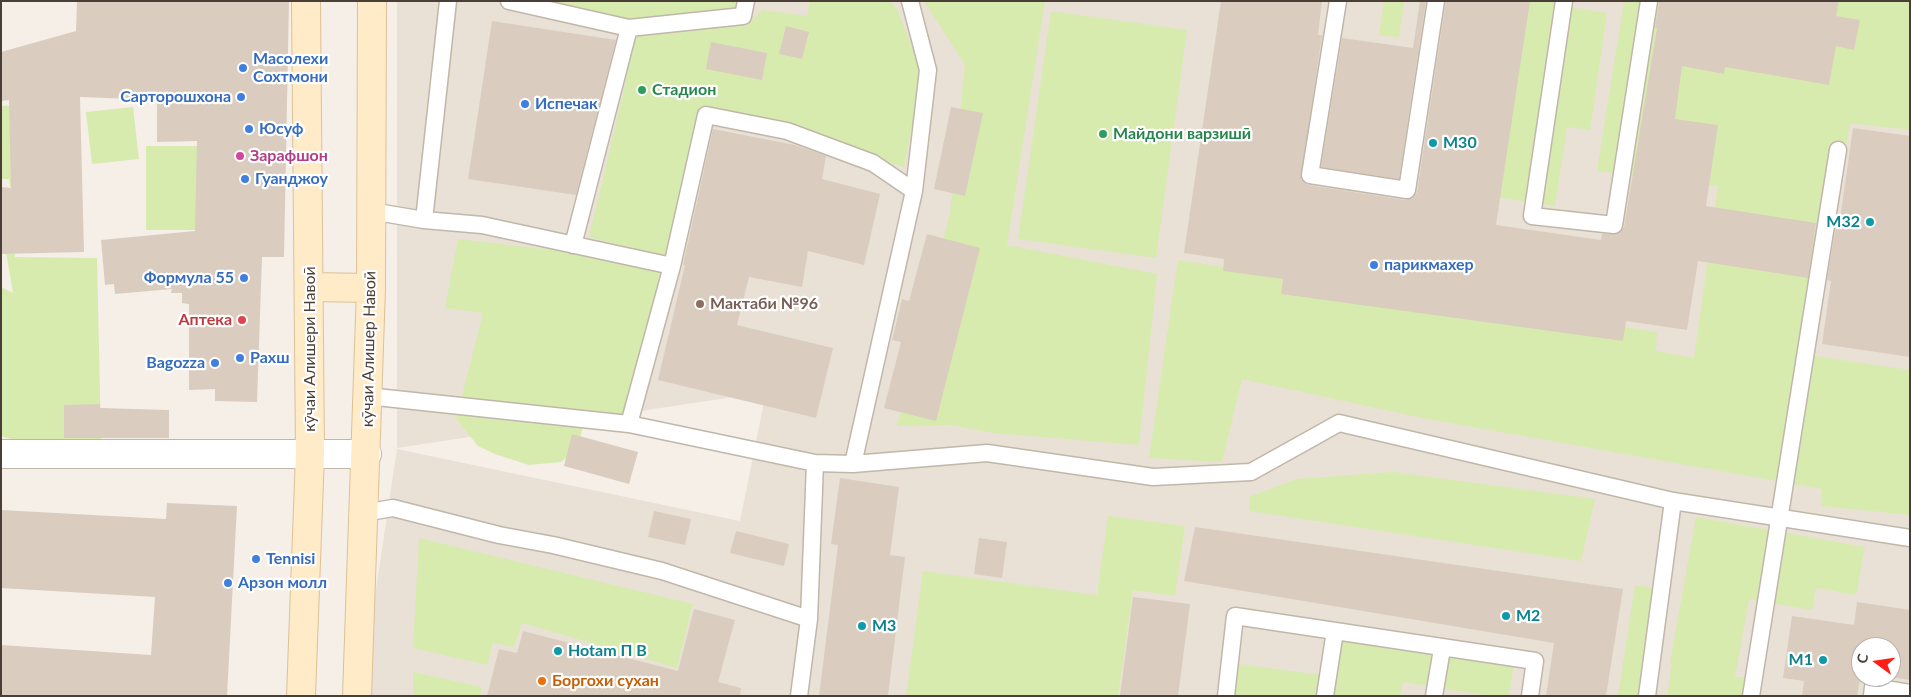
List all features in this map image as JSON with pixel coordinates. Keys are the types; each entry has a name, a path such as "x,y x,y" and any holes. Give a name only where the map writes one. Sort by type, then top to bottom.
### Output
{"street":[{"name":"кӯчаи Алишери Навоӣ","path":"301,696 310,454 306,1"},
{"name":"кӯчаи Алишер Навоӣ","path":"357,696 363,512 367,454 371,288 372,1"},
{"path":"310,287 371,288"},
{"path":"1,454 367,454"}],"lane":[{"path":"424,220 448,1"},
{"path":"509,1 628,28 743,16 746,1"},
{"path":"853,464 914,191 928,70 910,1"},
{"path":"1338,1 1310,175 1406,190 1436,1"},
{"path":"1564,1 1532,216 1614,225 1649,1"},
{"path":"572,245 628,28"},
{"path":"629,424 672,266 706,115 787,131 873,163 914,191"},
{"path":"1751,696 1838,150"},
{"path":"371,211 424,220 482,225 672,266"},
{"path":"367,396 629,424 815,463 853,464 988,453 1153,477 1251,472 1340,423 1673,501 1910,538"},
{"path":"799,696 809,619 815,463"},
{"path":"1647,696 1673,501"},
{"path":"363,512 393,508 499,535 553,545 662,571 809,619"},
{"path":"1226,696 1235,616 1442,649 1535,661 1530,696"},
{"path":"1325,696 1335,631"},
{"path":"1434,696 1442,649"},
{"path":"1872,696 1873,687 1910,692"}],"shaded area":[{"name":"Испечак","path":"397,1 1910,1 1910,696 360,696 397,449 740,521 766,392 397,448"}],"green space":[{"path":"526,1 741,1 738,12 628,23"},
{"path":"810,1 890,1 897,9 922,73 904,167 703,110 668,258 589,237 623,94 637,24 674,32 749,22 763,10 807,16"},
{"path":"924,1 1045,1 1007,245 1157,274 1139,445 994,433 950,425 897,426 950,213 965,65"},
{"path":"1384,1 1404,1 1399,37 1379,35"},
{"path":"1526,1 1554,1 1554,5 1607,13 1590,130 1567,127 1555,206 1496,197"},
{"path":"1624,1 1910,1 1910,130 1850,123 1814,356 1910,370 1910,515 1821,506 1822,489 1422,418 1242,379 1222,462 1149,458 1178,260 1657,332 1656,351 1694,358 1718,186 1597,171"},
{"name":"Майдони варзишӣ","path":"1051,11 1187,30 1156,258 1018,239"},
{"path":"19,105 24,186 10,187 9,179 1,179 1,106"},
{"path":"133,107 139,159 92,164 86,112"},
{"path":"146,146 210,146 232,230 146,230"},
{"path":"9,221 15,257 97,258 101,439 11,439 1,436 1,287 13,293 4,240"},
{"path":"458,239 570,252 660,270 631,415 585,416 578,448 561,462 529,465 495,454 478,446 456,419 483,313 445,308"},
{"path":"1393,472 1595,499 1581,561 1249,511 1249,497 1296,479"},
{"path":"1108,516 1185,526 1175,596 1133,590 1118,696 906,696 923,571 1097,595"},
{"path":"1696,517 1865,547 1856,595 1816,588 1812,610 1749,599 1735,677 1758,678 1756,696 1667,696 1672,663 1670,663"},
{"path":"419,538 693,604 677,668 522,623 514,647 493,643 487,665 413,648"},
{"path":"1635,585 1667,590 1651,696 1618,696"},
{"path":"1339,636 1514,663 1509,696 1491,696 1403,682 1400,696 1330,696"},
{"path":"1239,664 1321,675 1318,696 1235,696"},
{"path":"413,672 482,687 480,696 413,696"}],"building":[{"path":"77,1 289,1 284,257 262,257 257,402 215,401 215,389 189,390 189,304 182,303 182,293 171,293 172,289 115,294 114,284 105,285 101,240 195,231 197,141 157,142 157,100 80,97 84,252 1,254 1,187 11,188 9,100 1,101 1,52 76,31"},
{"path":"1221,1 1322,1 1318,35 1322,35 1301,179 1308,185 1405,200 1414,197 1417,192 1446,1 1530,1 1496,225 1601,240 1602,234 1617,234 1624,227 1657,28 1655,28 1659,1 1839,1 1836,16 1860,20 1854,50 1836,46 1829,85 1725,67 1724,74 1682,66 1675,119 1718,125 1706,206 1816,223 1808,278 1698,261 1687,330 1626,321 1623,341 1281,294 1283,279 1223,271 1224,259 1184,253"},
{"path":"1420,1 1426,1 1399,179 1321,167 1342,38 1413,48"},
{"path":"492,21 616,40 576,195 468,179"},
{"path":"786,26 809,32 802,59 779,54"},
{"path":"711,42 767,53 762,80 706,69"},
{"path":"951,107 983,113 965,196 934,189"},
{"name":"М32","path":"1853,128 1910,136 1910,357 1822,344 1831,281 1827,280 1836,226 1839,226"},
{"name":"Мактаби №96","path":"713,129 795,145 826,156 822,179 880,194 864,265 808,251 802,287 749,277 737,325 833,348 816,418 658,380 685,265 683,265"},
{"path":"927,234 980,248 936,421 884,408 901,342 892,340 902,299 909,301"},
{"path":"100,404 100,408 169,410 169,438 64,438 64,405"},
{"path":"572,434 638,452 629,484 564,466"},
{"name":"М3","path":"840,478 899,487 890,555 905,557 888,696 819,696 838,545 831,544"},
{"path":"167,503 237,506 227,696 1,696 1,645 151,655 155,597 1,588 1,510 166,519"},
{"path":"654,511 691,519 685,545 648,537"},
{"name":"М2","path":"1195,527 1623,589 1606,696 1546,696 1554,643 1184,581"},
{"path":"736,531 789,544 784,566 730,553"},
{"path":"979,538 1007,542 1002,578 974,574"},
{"path":"1133,597 1190,604 1178,696 1120,696"},
{"name":"M1","path":"1857,602 1910,610 1910,680 1901,679 1901,637 1851,637 1851,687 1859,687 1857,696 1802,696 1804,681 1783,678 1792,616 1854,625"},
{"name":"Hotam П В","path":"694,609 735,620 718,682 741,688 740,696 487,696 499,649 517,653 523,631 678,671"}],"place":[{"name":"Масолехи Сохтмони","path":"243,68"},
{"name":"Стадион","path":"642,90"},
{"name":"Сарторошхона","path":"241,97"},
{"name":"Испечак","path":"525,104"},
{"name":"Юсуф","path":"249,129"},
{"name":"Майдони варзишӣ","path":"1103,134"},
{"name":"М30","path":"1433,143"},
{"name":"Зарафшон","path":"240,156"},
{"name":"Гуанджоу","path":"245,179"},
{"name":"М32","path":"1870,222"},
{"name":"парикмахер","path":"1374,265"},
{"name":"Формула 55","path":"244,278"},
{"name":"Мактаби №96","path":"700,304"},
{"name":"Аптека","path":"242,320"},
{"name":"Рахш","path":"240,358"},
{"name":"Bagozza","path":"215,363"},
{"name":"Tennisi","path":"256,559"},
{"name":"Арзон молл","path":"228,583"},
{"name":"М2","path":"1506,616"},
{"name":"М3","path":"862,626"},
{"name":"Hotam П В","path":"558,651"},
{"name":"M1","path":"1823,660"},
{"name":"Боргохи сухан","path":"542,681"}]}
